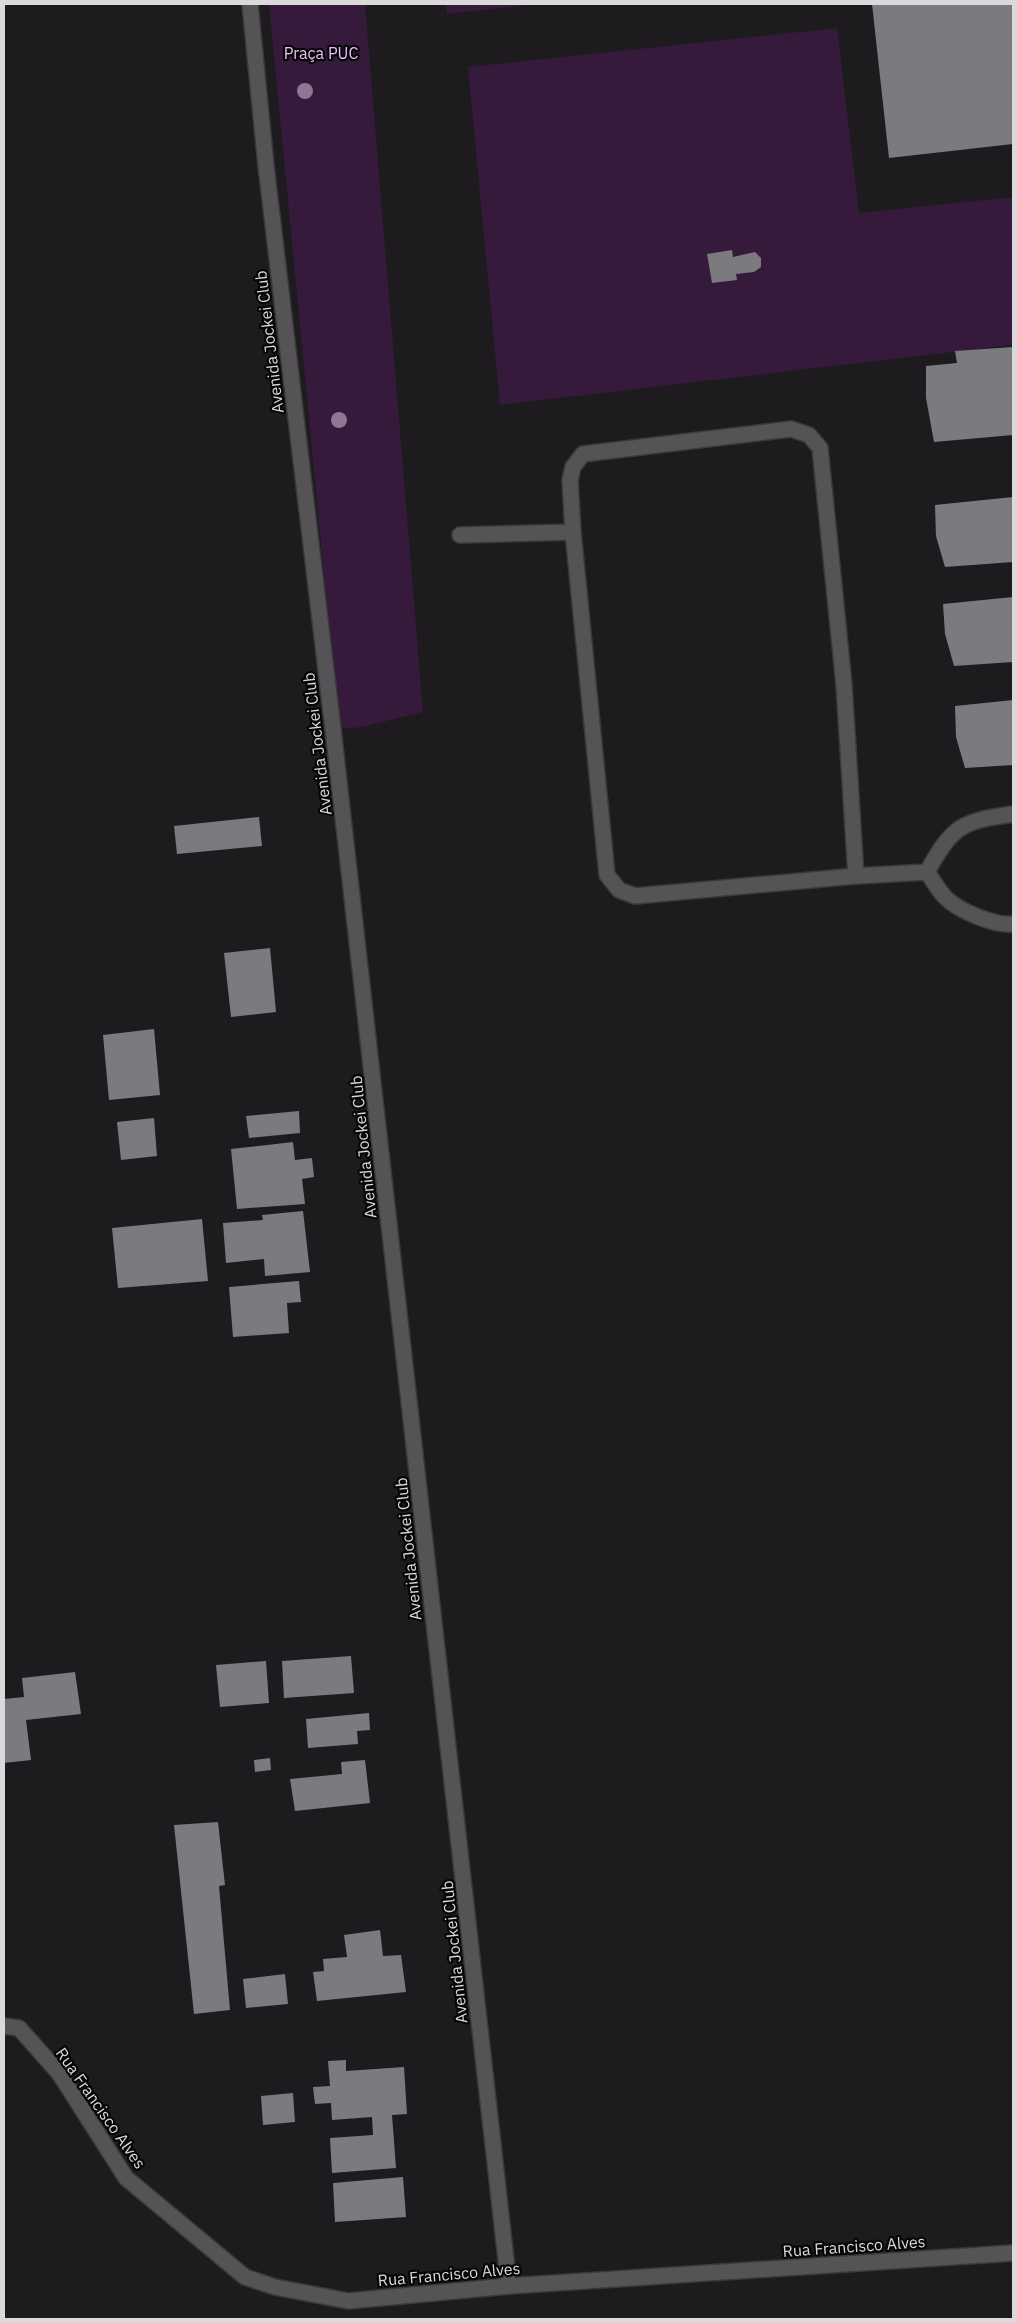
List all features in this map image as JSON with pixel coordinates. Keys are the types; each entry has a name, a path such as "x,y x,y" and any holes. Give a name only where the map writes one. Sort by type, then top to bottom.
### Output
{"street":[{"name":"Avenida Jockei Club","path":"250,4 267,176 331,709 509,2286"},
{"path":"856,876 844,685 820,448 809,435 791,429 583,454 573,467 570,480 573,532 607,875 619,890 635,896 856,876 927,872"},
{"path":"460,535 573,532"},
{"path":"927,872 940,848 957,830 977,819 1013,814"},
{"path":"927,872 946,899 975,916 1013,924"},
{"name":"Rua Francisco Alves","path":"4,2026 19,2028 59,2073 126,2178 245,2277 275,2287 348,2301 509,2286 1013,2252"}],"green space":[{"name":"Praça PUC","path":"269,4 365,4 423,712 362,727 339,729"},
{"path":"446,4 534,4 447,14"},
{"path":"837,28 859,213 1013,197 1013,345 500,405 468,67"}],"building":[{"path":"872,4 1013,4 1013,144 889,158"},
{"path":"732,250 733,257 755,252 761,258 761,267 754,272 736,274 737,280 712,283 707,254"},
{"path":"1013,347 1013,435 934,442 926,398 926,366 957,363 955,351"},
{"path":"1013,497 1013,562 945,567 936,536 935,505"},
{"path":"1013,597 1013,662 954,666 945,634 943,604"},
{"path":"1013,700 1013,765 965,768 956,737 955,706"},
{"path":"259,817 262,846 177,854 174,826"},
{"path":"270,948 276,1012 231,1017 224,953"},
{"path":"154,1029 160,1095 109,1100 103,1035"},
{"path":"299,1111 300,1133 249,1138 246,1116"},
{"path":"154,1118 157,1156 121,1160 117,1122"},
{"path":"293,1142 295,1160 312,1158 314,1177 302,1179 305,1204 237,1209 231,1149"},
{"path":"303,1211 310,1272 265,1276 264,1259 226,1263 223,1223 263,1220 262,1215"},
{"path":"202,1219 208,1281 118,1288 112,1228"},
{"path":"299,1281 301,1302 287,1303 289,1333 233,1337 229,1287"},
{"path":"351,1656 354,1693 284,1698 282,1661"},
{"path":"266,1661 269,1703 220,1707 216,1665"},
{"path":"75,1672 81,1714 26,1720 31,1760 4,1763 4,1699 24,1697 22,1678"},
{"path":"369,1713 370,1730 357,1731 358,1744 308,1748 306,1719"},
{"path":"270,1758 271,1770 255,1772 254,1760"},
{"path":"365,1760 370,1803 295,1811 290,1779 342,1774 341,1762"},
{"path":"218,1822 225,1885 219,1886 230,2010 194,2014 174,1825"},
{"path":"380,1930 383,1956 401,1955 406,1992 317,2001 313,1972 324,1971 323,1959 347,1957 344,1935"},
{"path":"285,1974 288,2004 246,2008 243,1979"},
{"path":"346,2060 346,2071 404,2067 407,2114 392,2115 396,2168 332,2173 330,2138 373,2135 372,2117 332,2120 331,2103 315,2104 313,2087 330,2086 328,2061"},
{"path":"293,2093 295,2122 263,2125 261,2096"},
{"path":"403,2177 406,2217 335,2222 333,2183"}]}
